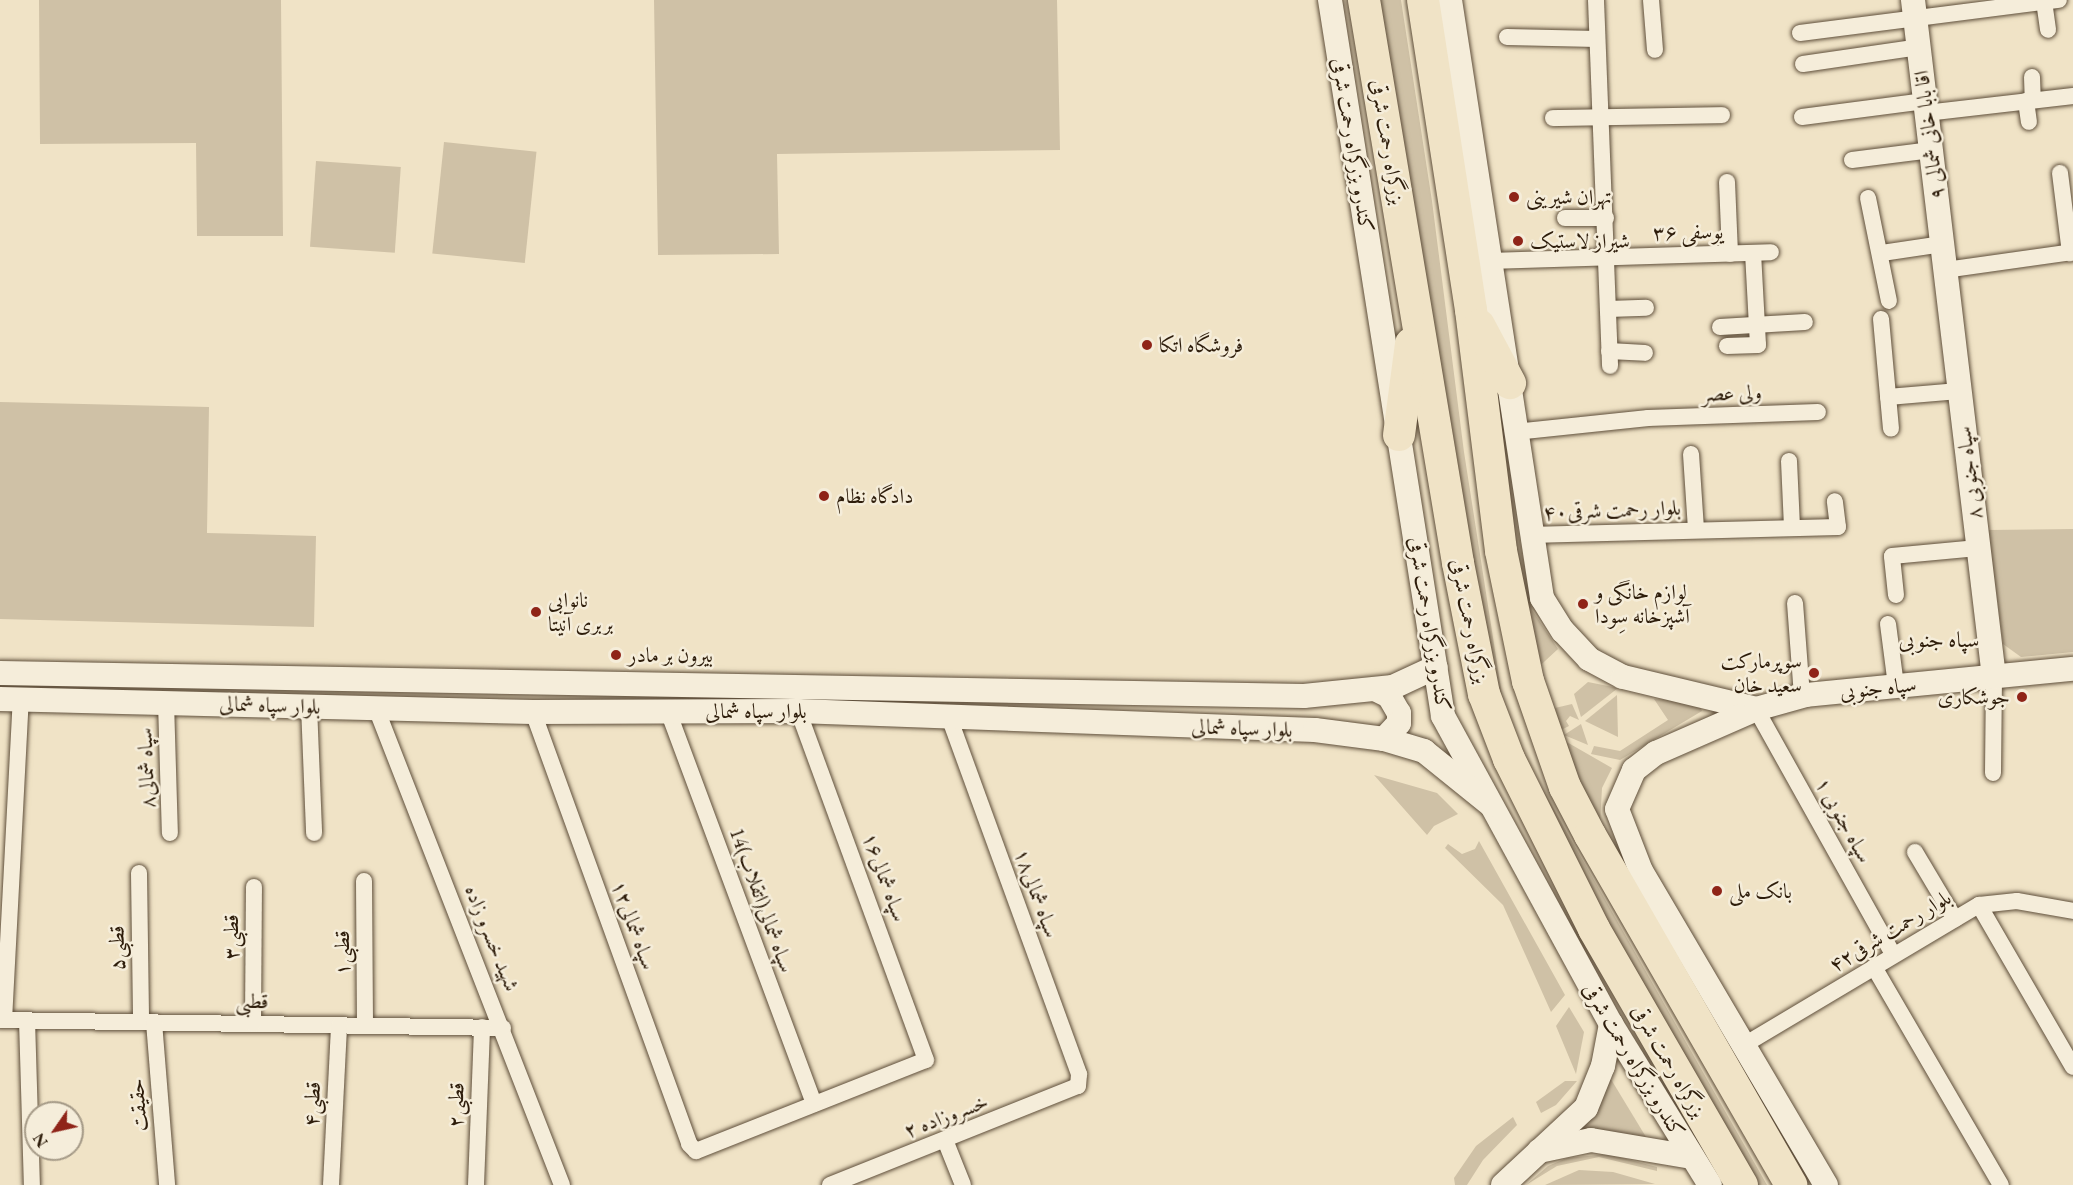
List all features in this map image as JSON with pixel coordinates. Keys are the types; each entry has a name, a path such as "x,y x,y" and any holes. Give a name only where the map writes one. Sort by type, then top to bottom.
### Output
{"highway":[{"name":"بزرگراه رحمت شرقی","path":"1364,0 1471,638 1484,694 1509,759 1594,928 1742,1185"},
{"name":"بزرگراه رحمت شرقی","path":"1423,0 1471,310 1510,606 1528,681 1548,741 1590,835 1791,1185"},
{"path":"1471,310 1510,383"},
{"path":"1399,435 1415,314"}],"main road":[{"name":"کندرو بزرگراه رحمت شرقی","path":"1330,0 1443,716 1611,1024 1710,1185"},
{"path":"1450,0 1488,261 1510,383 1529,535"},
{"name":"۹ اقا بابا خانی شمالی","path":"1914,9 1944,270"},
{"name":"۸ سپاه جنوبی","path":"1944,270 1994,677"},
{"name":"سپاه جنوبی","path":"1529,535 1542,598 1585,657 1623,677 1756,709"},
{"name":"بلوار سپاه شمالی","path":"0,673 1304,696 1377,690 1414,680 1436,667"},
{"name":"سپاه جنوبی","path":"1744,1045 1641,871 1617,809 1634,770 1656,753 1756,709 1802,696 2073,669"},
{"path":"610,685 611,711"},
{"path":"1377,690 1389,696 1399,713 1399,723 1384,739"},
{"name":"بلوار سپاه شمالی","path":"10,699 533,712 798,711 1315,730 1384,739 1424,751 1491,805"},
{"path":"1503,1185 1537,1151 1586,1108 1594,1095 1611,1024"},
{"path":"1744,1045 1826,1185"},
{"path":"1537,1151 1591,1140 1692,1157"}],"street":[{"path":"1596,0 1608,257 1610,359 1645,353"},
{"path":"1652,0 1655,50"},
{"path":"1800,33 1914,9 2052,1 2048,30"},
{"path":"1507,37 1598,39"},
{"path":"1803,64 1919,47"},
{"path":"2029,122 2032,77"},
{"path":"1802,117 2073,96"},
{"path":"1553,118 1601,119 1722,115"},
{"path":"1852,160 1931,150"},
{"path":"1944,270 2072,253 2060,173"},
{"path":"1727,182 1730,254"},
{"path":"1868,198 1875,245 1882,253 1888,301"},
{"path":"1565,218 1606,218"},
{"path":"1882,253 1941,244"},
{"name":"یوسفی ۳۶","path":"1488,261 1771,252"},
{"path":"1727,346 1758,345 1753,253"},
{"path":"1608,309 1646,308"},
{"path":"1881,319 1891,429"},
{"path":"1720,327 1805,322"},
{"path":"1888,397 1959,391"},
{"name":"ولی عصر","path":"1515,432 1647,418 1818,412"},
{"path":"1691,454 1696,530"},
{"path":"1789,461 1792,528"},
{"name":"بلوار رحمت شرقی۴۰","path":"1529,535 1838,527 1835,501"},
{"path":"1896,595 1892,556 1978,548"},
{"path":"1795,603 1802,696"},
{"path":"1887,624 1896,686"},
{"path":"1993,773 1994,677"},
{"path":"2,1020 12,860 10,699"},
{"name":"سپاه شمالی۸","path":"166,702 170,833"},
{"path":"309,706 314,833"},
{"name":"شهید خسرو زاده","path":"376,708 503,1028 562,1185"},
{"name":"۱ سپاه جنوبی","path":"1756,709 1893,954"},
{"name":"14سپاه شمالی(اتقلاب)","path":"668,711 814,1104"},
{"name":"سپاه شمالی۱۶","path":"798,711 926,1060 814,1104"},
{"name":"سپاه شمالی۱۲","path":"533,712 689,1144 696,1150 814,1104"},
{"name":"سپاه شمالی۱۸","path":"949,717 1079,1074 1078,1086"},
{"path":"1915,852 1955,919"},
{"name":"قطبی۵","path":"139,873 148,1022"},
{"name":"قطبی۱","path":"364,881 365,1026"},
{"name":"قطبی۳","path":"253,1024 254,887"},
{"name":"بلوار رحمت شرقی۴۲","path":"1744,1045 1893,954 1979,905 2017,901 2073,911"},
{"path":"1979,905 2073,1067"},
{"path":"1874,967 2001,1185"},
{"name":"قطبی","path":"2,1020 503,1028"},
{"path":"27,1020 32,1185"},
{"name":"حقیقت","path":"148,1022 167,1185"},
{"name":"قطبی۴","path":"331,1185 339,1025"},
{"name":"قطبی۲","path":"476,1185 482,1027"},
{"name":"خسروزاده ۲","path":"834,1184 1078,1086"},
{"path":"945,1140 963,1185"}],"shaded area":[{"path":"39,0 281,0 283,236 197,236 196,143 40,144"},
{"path":"654,0 1057,0 1060,150 777,154 779,254 658,255"},
{"path":"1379,0 1401,0 1432,201 1464,452 1502,695 1512,726 1531,769 1767,1185 1756,1185 1582,882 1490,684"},
{"path":"444,142 536,152 525,263 432,253"},
{"path":"316,161 401,167 395,253 310,247"},
{"path":"0,402 209,407 207,533 316,536 314,627 0,619"},
{"path":"1496,405 1532,610 1558,649 1532,673"},
{"path":"2073,529 2073,652 2021,657 2003,644 1988,530"},
{"path":"1588,682 1618,688 1581,717 1574,694"},
{"path":"1617,695 1618,737 1585,721"},
{"path":"1654,699 1698,702 1702,711 1620,760 1591,754 1594,746 1620,751 1668,720"},
{"path":"1572,704 1579,720 1570,716 1566,721 1569,726 1561,730 1555,708"},
{"path":"1581,724 1588,745 1564,735"},
{"path":"1558,737 1612,768 1602,788 1600,824"},
{"path":"1374,775 1437,793 1458,814 1434,826 1427,835"},
{"path":"1479,841 1565,995 1551,1012 1503,905 1445,848 1448,844 1462,854 1475,849"},
{"path":"1569,1007 1584,1032 1576,1074 1556,1026"},
{"path":"1609,1076 1646,1137 1578,1130"},
{"path":"1565,1081 1577,1081 1556,1105 1541,1113 1536,1102"},
{"path":"1513,1117 1517,1125 1483,1160 1467,1185 1455,1185 1454,1178 1476,1146"},
{"path":"1607,1154 1657,1167 1657,1171 1599,1157 1557,1166 1526,1185 1548,1166 1567,1158"},
{"path":"1579,1170 1613,1172 1655,1184 1545,1185"}],"place":[{"name":"تهران شیرینی","path":"1514,197"},
{"name":"شیراز لاستیک","path":"1518,241"},
{"name":"فروشگاه اتکا","path":"1147,345"},
{"name":"دادگاه نظام","path":"824,496"},
{"name":"لوازم خانگی و آشپزخانه سِودا","path":"1583,604"},
{"name":"نانوایی بربری آنیتا","path":"536,612"},
{"name":"بیرون بر مادر","path":"616,655"},
{"name":"سوپرمارکت سعید خان","path":"1814,673"},
{"name":"جوشکاری","path":"2022,697"},
{"name":"بانک ملی","path":"1717,891"}],"district":[{"name":"سپاه جنوبی","path":"1939,640"}]}
